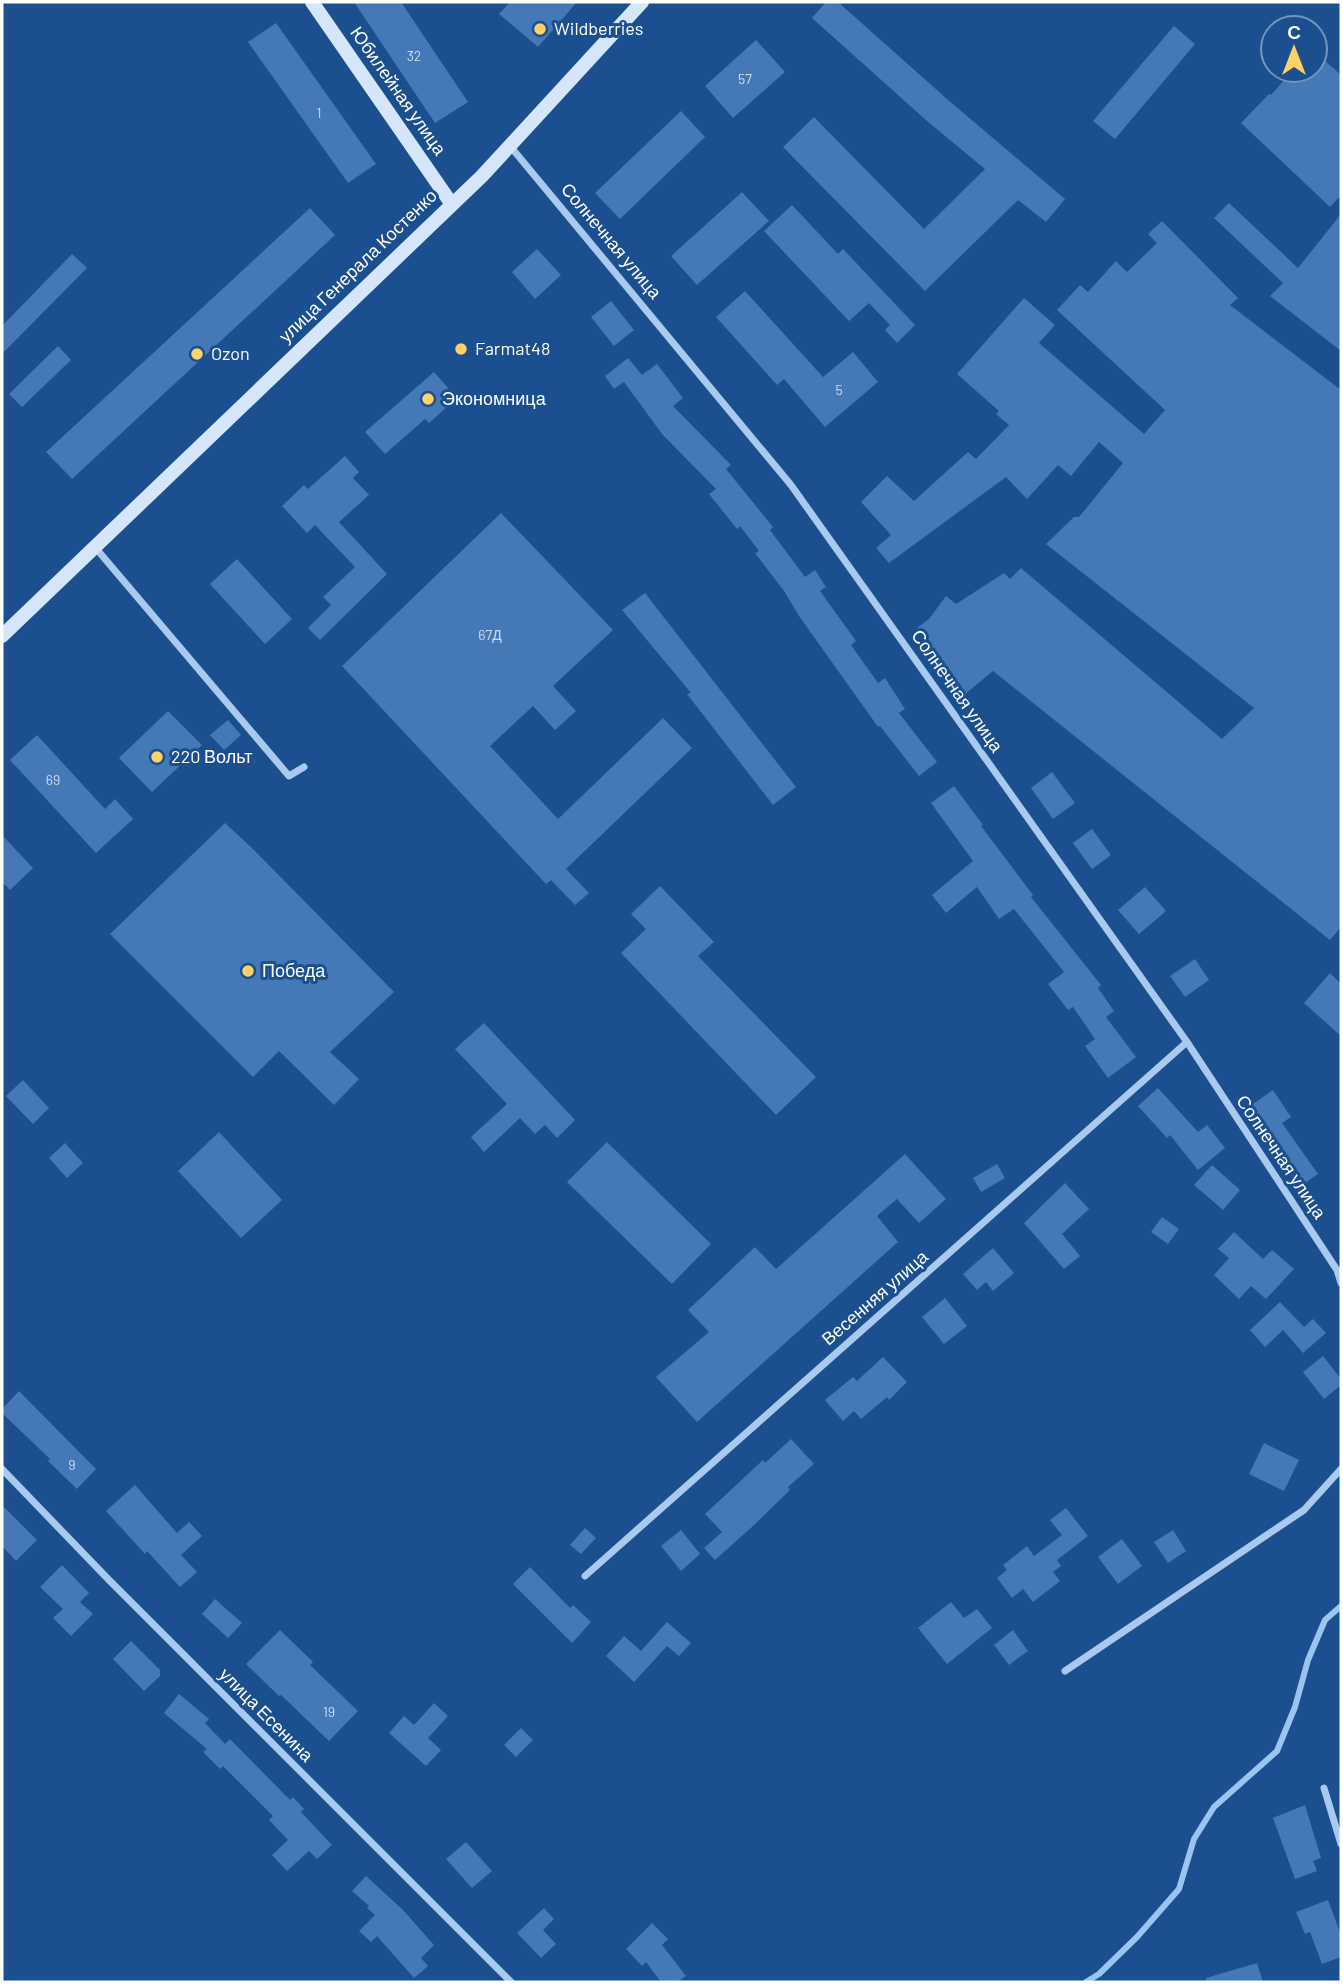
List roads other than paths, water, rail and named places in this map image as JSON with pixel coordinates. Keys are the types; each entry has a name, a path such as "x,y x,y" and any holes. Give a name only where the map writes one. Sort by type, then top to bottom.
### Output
{"main road":[{"name":"Юбилейная улица","path":"312,2 451,203"},
{"name":"улица Генерала Костенко","path":"2,636 481,176 642,2"}],"street":[{"name":"Солнечная улица","path":"509,145 791,485 1186,1042 1337,1270 1341,1283"},
{"path":"94,546 289,776 304,767"},
{"name":"Весенняя улица","path":"584,1576 1186,1042"},
{"name":"улица Есенина","path":"2,1469 109,1580 511,1982"},
{"path":"1065,1671 1304,1510 1341,1469"},
{"path":"1324,1788 1341,1844"}],"waterway":[{"path":"1086,1982 1099,1974 1137,1937 1179,1889 1194,1839 1214,1807 1277,1751 1295,1707 1308,1660 1325,1620 1341,1606"}],"place":[{"name":"Wildberries","path":"540,29"},
{"name":"Farmat48","path":"461,349"},
{"name":"Ozon","path":"197,354"},
{"name":"Экономница","path":"428,399"},
{"name":"220 Вольт","path":"157,757"},
{"name":"Победа","path":"248,971"}]}
